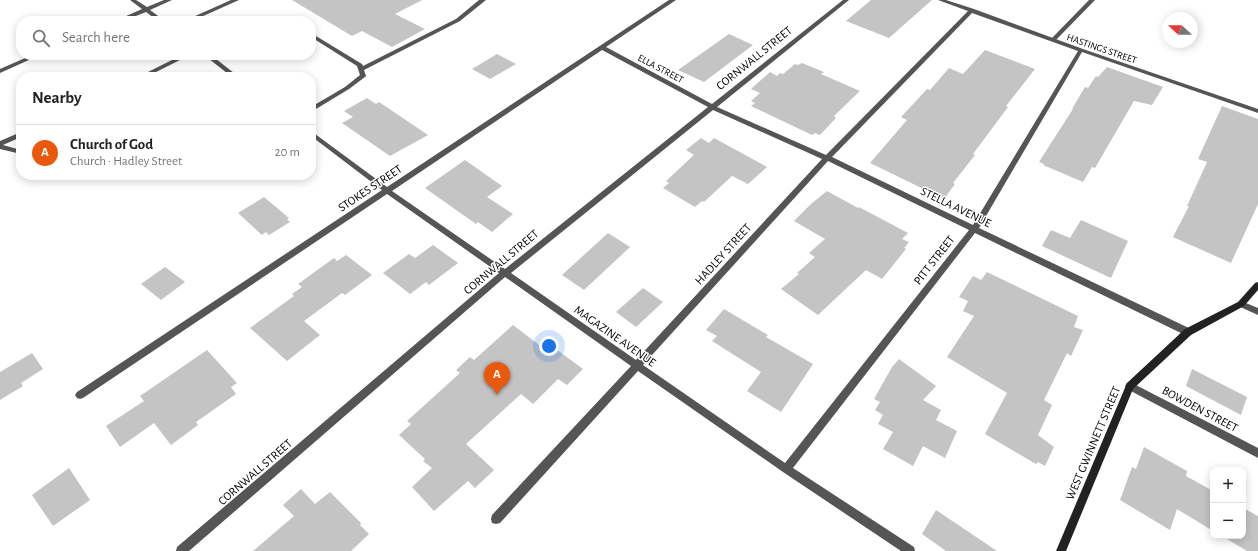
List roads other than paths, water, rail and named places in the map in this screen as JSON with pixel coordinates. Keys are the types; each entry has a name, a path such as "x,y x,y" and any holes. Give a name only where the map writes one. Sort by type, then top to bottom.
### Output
{"main road":[{"name":"WEST GWINNETT STREET","path":"1061,551 1130,386 1188,332 1242,304 1258,285"}],"street":[{"path":"133,0 155,16"},
{"path":"130,16 169,0"},
{"path":"199,16 236,0"},
{"path":"361,69 458,20 476,4 483,0"},
{"name":"STOKES STREET","path":"80,395 673,0"},
{"name":"CORNWALL STREET","path":"180,551 505,273 846,0"},
{"name":"HASTINGS STREET","path":"941,0 1258,111"},
{"path":"1053,40 1092,0"},
{"name":"HADLEY STREET","path":"496,519 827,158 972,10"},
{"path":"316,38 360,65 363,76 347,88 316,107"},
{"name":"ELLA STREET","path":"601,47 712,107"},
{"name":"PITT STREET","path":"786,469 974,229 1081,50"},
{"path":"0,70 25,60"},
{"path":"152,72 177,60"},
{"path":"214,60 229,72"},
{"name":"STELLA AVENUE","path":"712,107 827,158 1188,332"},
{"path":"0,146 16,137"},
{"name":"MAGAZINE AVENUE","path":"316,138 386,190 786,469 910,551"},
{"path":"0,146 16,151"},
{"path":"1242,304 1258,312"},
{"name":"BOWDEN STREET","path":"1130,386 1258,453"}],"place":[{"name":"Church of God","path":"497,395"}]}
